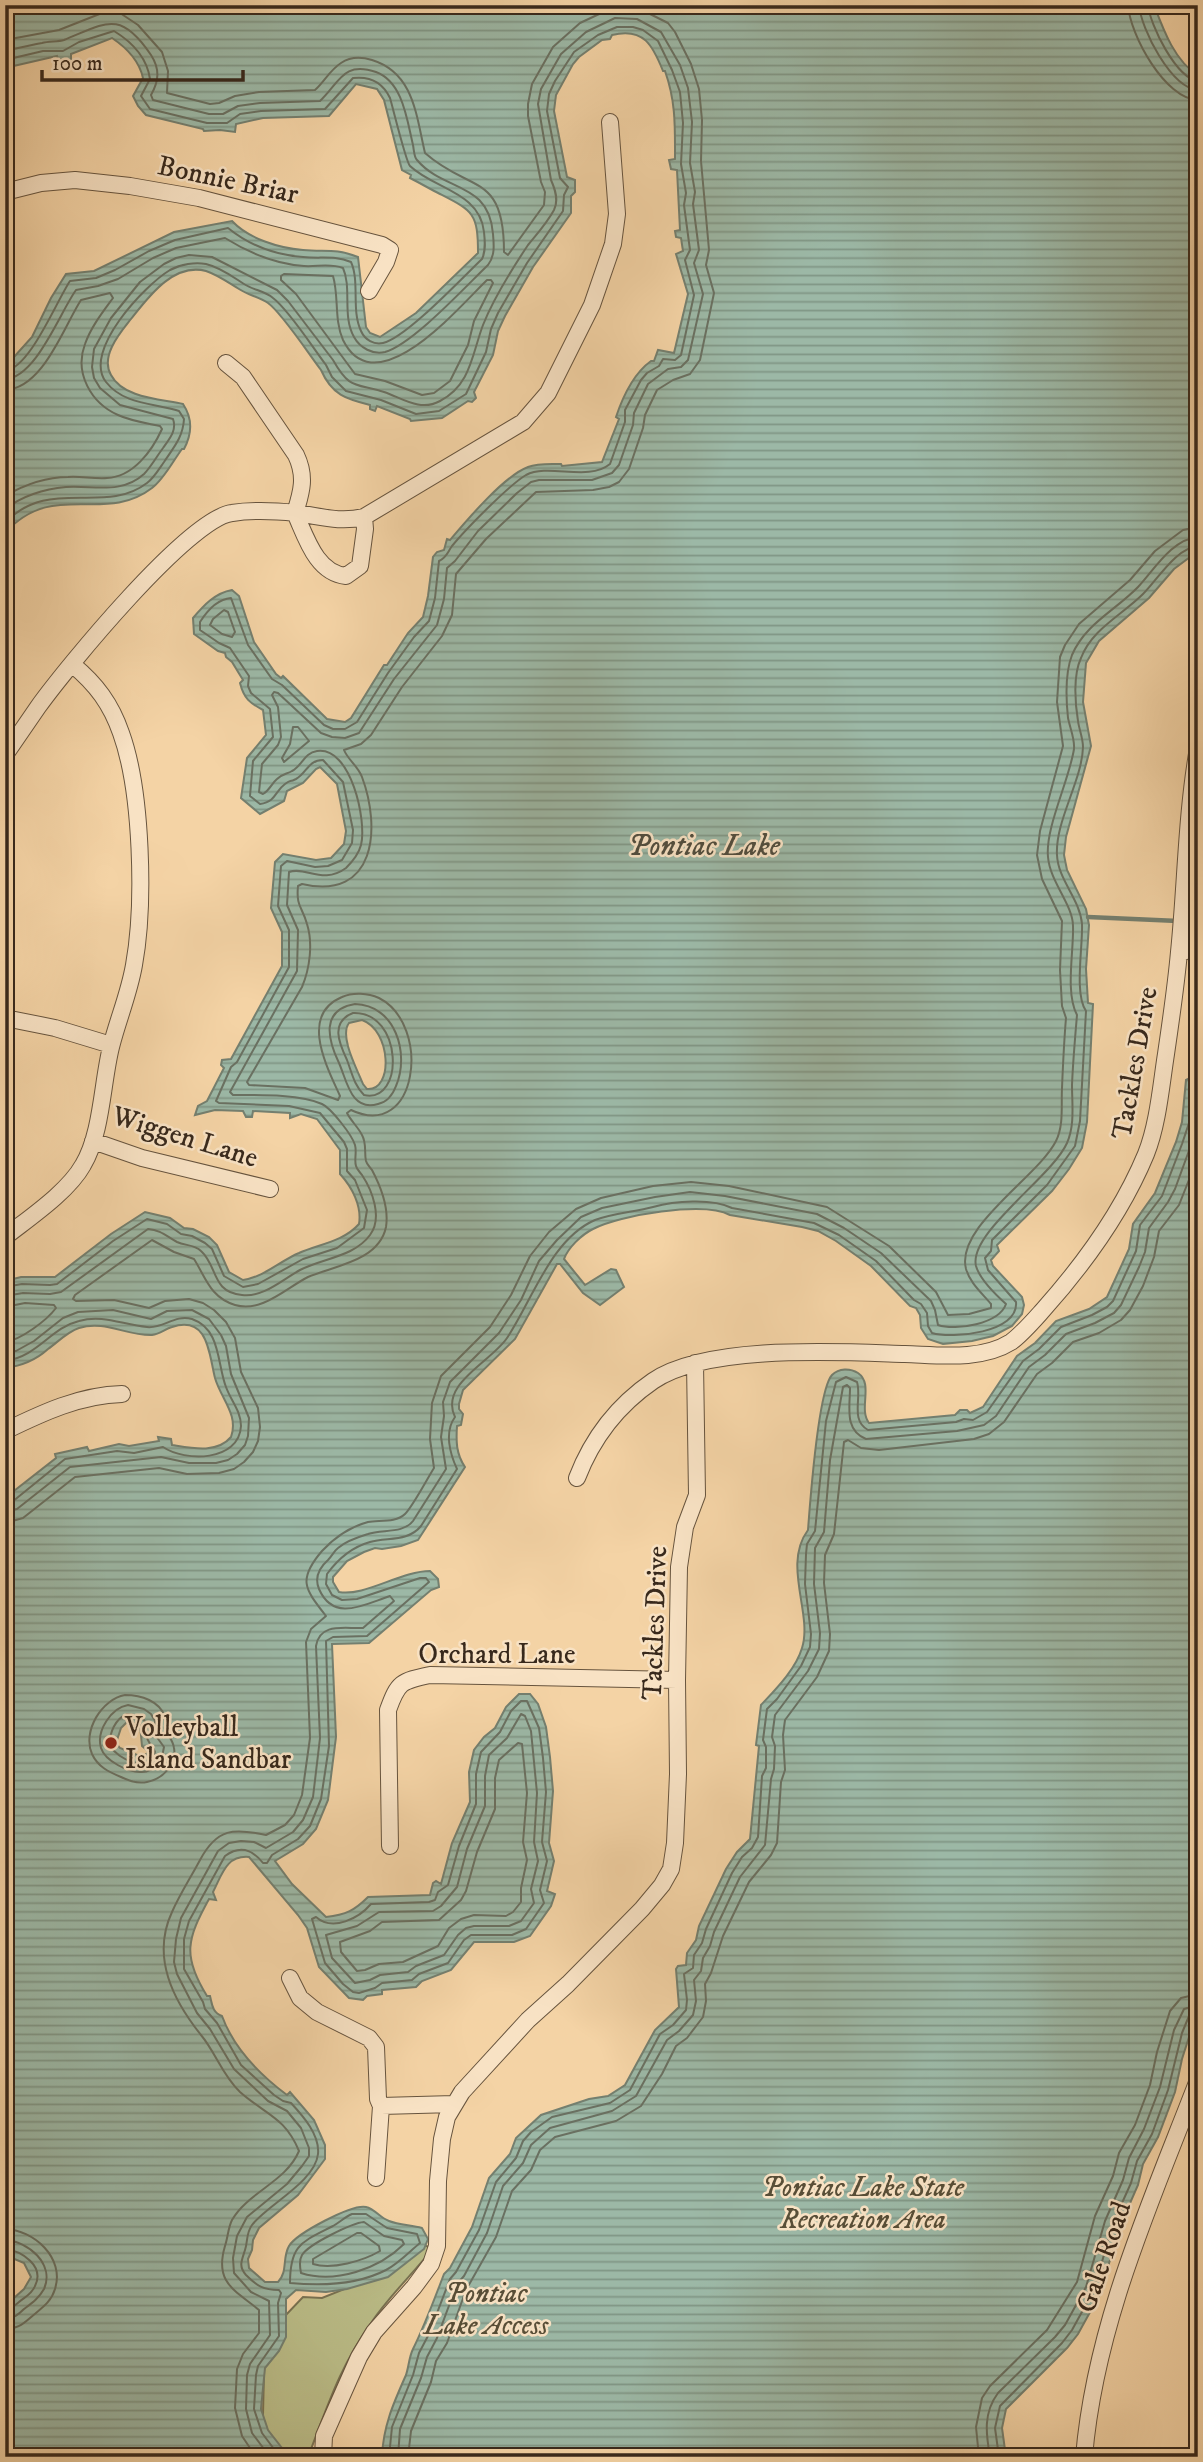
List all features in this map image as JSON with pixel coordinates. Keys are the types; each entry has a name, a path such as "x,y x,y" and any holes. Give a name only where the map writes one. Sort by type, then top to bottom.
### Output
{"street":[{"path":"5,755 39,705 73,665 163,561 201,528 229,513 295,513 346,521 364,517 523,422 548,393 592,305 613,244 617,214 610,122"},
{"name":"Bonnie Briar","path":"5,192 41,183 75,180 199,198 262,212 382,245 390,250 369,291"},
{"path":"226,363 243,376 296,455 302,467 303,486 295,513 320,563 336,575 346,576 360,566 364,517"},
{"name":"Wiggen Lane","path":"73,665 94,682 122,733 132,775 137,814 140,912 136,950 126,1002 111,1045 93,1141 142,1158 270,1189"},
{"path":"1179,951 1189,811 1198,748"},
{"name":"Tackles Drive","path":"323,2457 324,2436 359,2357 374,2332 431,2264 437,2246 442,2139 447,2117 454,2104 489,2061 642,1909 670,1869 675,1843 678,1774 679,1567 685,1527 696,1495 695,1363 742,1355 976,1354 1011,1342 1072,1277 1103,1234 1133,1184 1147,1150 1165,1063 1179,951 1198,950"},
{"path":"5,1018 55,1028 111,1045"},
{"path":"5,1237 64,1188 83,1166 93,1141"},
{"path":"577,1478 597,1435 618,1412 654,1380 695,1363"},
{"path":"5,1431 44,1412 82,1400 122,1394"},
{"name":"Orchard Lane","path":"390,1846 388,1710 396,1689 405,1680 430,1675 677,1680"},
{"path":"290,1978 300,1998 317,2012 369,2038 376,2047 378,2099 381,2106 376,2178"},
{"name":"Gale Road","path":"1084,2457 1094,2380 1104,2340 1130,2258 1198,2080"},
{"path":"381,2106 454,2104"}],"green space":[{"name":"Pontiac Lake Access","path":"369,2229 433,2248 378,2313 352,2354 336,2384 311,2449 321,2457 262,2457 265,2329 285,2316 303,2297 322,2298 367,2280"}],"water":[{"name":"Pontiac Lake","path":"5,5 1154,5 1176,53 1198,75 1198,551 1174,569 1149,598 1099,641 1086,663 1083,702 1091,746 1066,837 1064,855 1067,870 1086,909 1089,925 1086,969 1088,1003 1093,1004 1087,1122 1082,1148 1069,1169 1052,1191 997,1245 999,1251 991,1260 993,1266 1022,1297 1022,1314 1012,1326 993,1336 943,1344 928,1339 921,1328 920,1315 916,1308 910,1306 871,1266 818,1231 701,1209 641,1215 605,1224 580,1238 564,1259 585,1285 611,1269 616,1270 624,1287 600,1305 583,1293 560,1264 557,1264 515,1339 463,1390 459,1409 463,1414 461,1425 457,1426 457,1437 458,1452 465,1467 418,1540 401,1546 375,1548 364,1552 347,1561 333,1577 339,1592 349,1593 407,1575 430,1571 438,1579 439,1587 431,1590 369,1643 332,1644 336,1737 328,1800 316,1829 303,1844 275,1861 292,1884 326,1917 350,1911 368,1897 430,1895 433,1883 436,1881 441,1884 452,1843 470,1802 469,1772 474,1750 495,1728 506,1707 519,1694 530,1694 538,1704 546,1727 550,1757 553,1791 549,1843 554,1861 547,1891 555,1894 551,1906 530,1936 514,1942 474,1942 451,1970 422,1981 416,1987 382,1990 382,1994 367,1996 363,2000 349,1998 319,1967 307,1928 249,1857 235,1859 226,1867 213,1892 216,1900 209,1899 196,1925 190,1948 191,1958 199,1982 207,1996 210,1996 214,2010 222,2016 240,2050 257,2069 287,2095 290,2092 314,2120 325,2145 325,2159 298,2195 259,2228 248,2259 249,2268 265,2282 278,2282 283,2274 287,2251 294,2240 325,2220 359,2207 369,2208 386,2220 422,2228 428,2239 424,2249 388,2277 326,2292 296,2290 286,2299 286,2337 265,2368 261,2409 268,2430 289,2457 5,2457 5,2306 24,2289 31,2277 24,2263 5,2255 5,1498 56,1458 55,1454 87,1447 89,1451 119,1444 129,1446 159,1441 158,1437 171,1439 172,1445 211,1448 219,1446 231,1437 233,1421 215,1378 205,1339 193,1327 172,1327 152,1335 98,1326 79,1328 33,1359 5,1368 5,1281 21,1277 55,1277 145,1212 170,1218 184,1228 193,1229 209,1237 217,1245 229,1272 243,1280 258,1276 299,1253 338,1239 359,1224 355,1197 340,1174 340,1150 317,1119 301,1114 290,1118 290,1113 253,1111 252,1117 246,1117 243,1111 215,1110 195,1115 198,1106 207,1101 224,1068 221,1065 222,1060 231,1059 282,966 282,932 271,908 275,862 283,854 316,860 331,858 344,844 346,831 337,784 320,767 303,783 287,791 284,801 260,814 241,798 247,758 266,735 263,710 246,697 240,683 243,680 225,653 194,634 193,618 215,597 232,590 239,596 254,642 276,674 281,678 283,676 327,719 345,722 351,718 384,665 387,665 408,633 423,617 433,557 444,550 447,539 450,540 508,479 528,467 602,462 619,419 616,417 625,393 634,379 645,366 654,361 658,350 674,353 688,294 676,254 683,251 681,238 676,237 675,231 680,230 677,170 671,169 669,160 675,159 673,104 665,71 651,47 640,36 623,33 612,35 573,64 556,95 554,111 567,177 575,180 571,213 533,267 505,316 498,331 493,355 474,392 476,398 472,402 468,401 442,418 411,421 377,406 375,411 370,409 370,405 341,395 330,385 287,324 268,303 206,271 183,272 162,284 145,302 117,338 110,353 108,368 124,389 143,396 183,404 190,426 184,449 152,488 134,498 116,503 42,508 23,517 5,533 5,367 32,337 66,274 94,271 174,232 232,221 247,233 274,245 303,250 336,251 358,257 366,327 370,333 380,337 416,313 478,253 475,221 467,210 410,178 411,175 402,170 384,100 377,89 356,84 329,116 263,118 236,124 235,132 204,131 146,115 133,96 143,78 139,66 127,50 112,38 71,54 71,60 58,59 57,56 5,68","holes":["362,1020 372,1026 379,1035 386,1059 382,1080 376,1087 367,1089 353,1062 346,1036 349,1023","128,1721 140,1725 142,1746 149,1752 142,1757 120,1748 116,1743 121,1728"]},
{"path":"1198,1074 1198,2009 1175,2092 1158,2137 1143,2164 1138,2185 1120,2226 1100,2294 1067,2348 1006,2409 1002,2428 1006,2457 382,2457 387,2425 412,2352 444,2274 472,2227 489,2178 510,2154 516,2138 541,2115 589,2099 608,2096 625,2085 655,2030 679,2007 676,1969 686,1965 687,1953 696,1940 699,1926 726,1869 750,1839 761,1705 790,1671 802,1648 804,1620 798,1558 808,1530 819,1424 827,1385 832,1375 848,1370 855,1371 863,1378 866,1390 865,1411 869,1423 955,1415 960,1410 970,1413 983,1407 1017,1356 1035,1343 1056,1321 1089,1309 1107,1297 1129,1249 1133,1224 1155,1193 1176,1142 1182,1122 1186,1080"}],"waterway":[{"path":"1187,920 1192,920 1192,911 1198,904"},
{"path":"1088,917 1178,921"}],"place":[{"name":"Volleyball Island Sandbar","path":"111,1743"}],"park label":[{"name":"Pontiac Lake State Recreation Area","path":"863,2203"}]}
